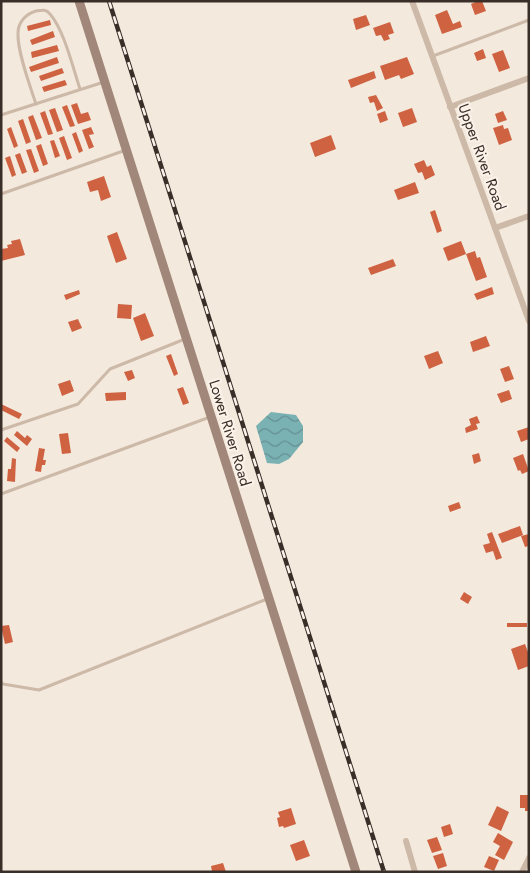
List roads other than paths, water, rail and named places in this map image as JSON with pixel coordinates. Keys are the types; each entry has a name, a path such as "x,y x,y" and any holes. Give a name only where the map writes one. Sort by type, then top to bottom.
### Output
{"street":[{"name":"Lower River Road","path":"80,1 356,872"},
{"name":"Upper River Road","path":"412,1 529,321"},
{"path":"450,107 529,78"},
{"path":"495,228 529,216"},
{"path":"406,841 415,872"},
{"path":"522,872 529,858"}],"lane":[{"path":"36,104 26,75 18,32 22,19 32,12 43,10 49,12 58,26 80,89"},
{"path":"432,57 529,20"},
{"path":"1,115 105,82"},
{"path":"1,194 126,150"},
{"path":"1,430 78,404 110,369 187,338"},
{"path":"1,494 211,416"},
{"path":"1,682 3,684 39,690 268,599"}],"water":[{"path":"271,412 296,415 303,426 303,442 289,459 279,464 267,463 256,426"}],"railway":[{"path":"109,1 384,872"}]}
